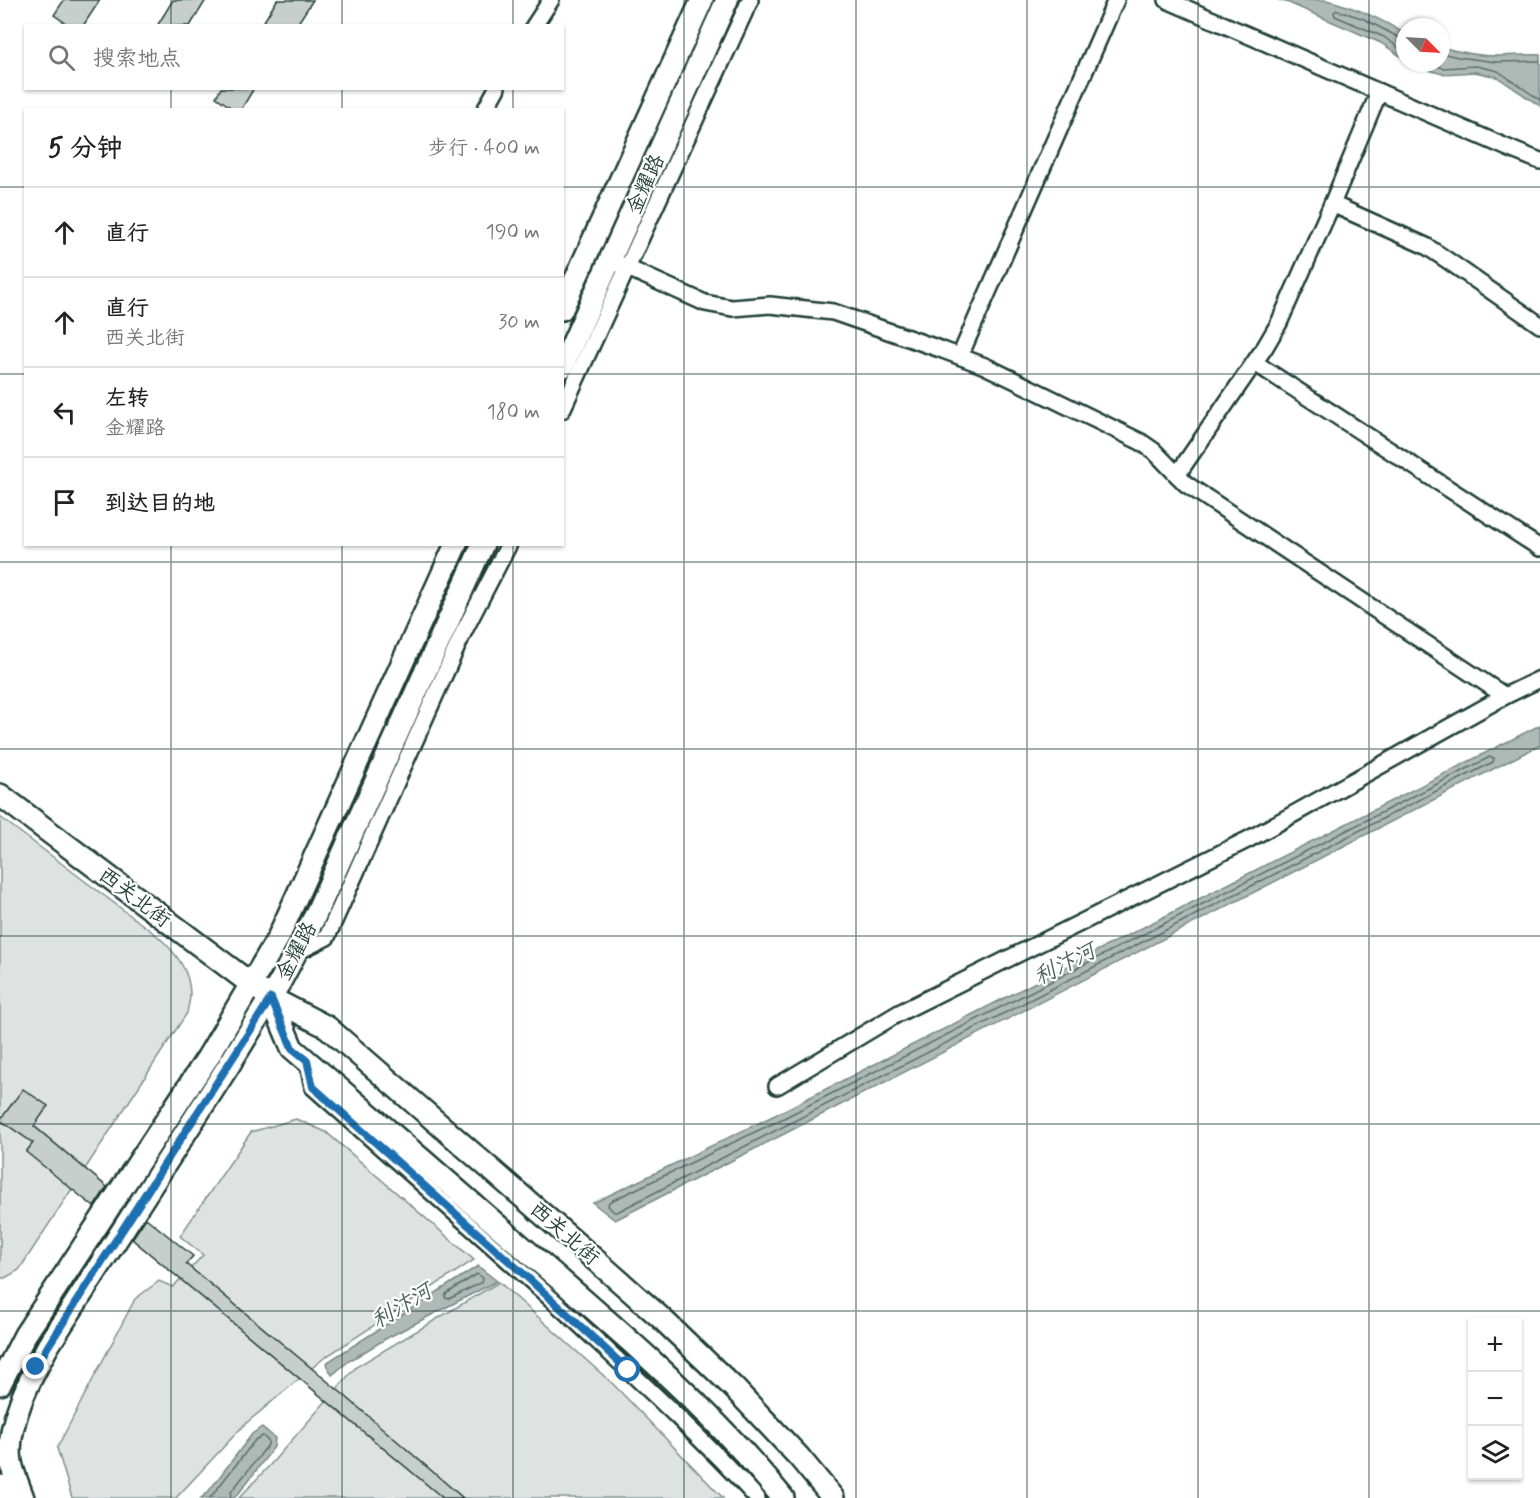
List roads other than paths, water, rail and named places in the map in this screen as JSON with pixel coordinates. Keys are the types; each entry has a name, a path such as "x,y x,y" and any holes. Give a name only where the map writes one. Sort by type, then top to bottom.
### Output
{"main road":[{"name":"金耀路","path":"564,305 702,0"},
{"name":"金耀路","path":"564,363 619,264 728,0"},
{"name":"金耀路","path":"0,1384 26,1335 208,1057 287,920 455,546"},
{"name":"金耀路","path":"23,1498 11,1463 10,1447 18,1413 36,1367 271,998 296,953 314,918 482,546"},
{"name":"西关北街","path":"0,795 251,984 271,998 327,1027 661,1318 734,1388 799,1457 833,1498"},
{"name":"西关北街","path":"271,998 292,1048 635,1346 707,1414 783,1498"},
{"path":"0,1486 4,1498"}],"street":[{"path":"535,24 551,0"},
{"path":"564,405 619,264 750,0"},
{"path":"960,356 1116,0"},
{"path":"1167,0 1540,161"},
{"path":"486,108 496,90"},
{"path":"1177,475 1255,363 1279,323 1379,92"},
{"path":"1332,204 1426,246 1540,325"},
{"path":"619,264 705,303 732,308 770,305 833,312 985,366 1141,442 1154,451 1196,491 1505,696"},
{"path":"1255,363 1540,548"},
{"path":"296,953 327,937 464,631 508,546"},
{"path":"777,1086 899,1013 1249,839 1505,696 1540,679"},
{"path":"307,1060 313,1087 628,1370 698,1436 757,1498"}],"water":[{"path":"1278,0 1326,0 1377,18 1396,28 1396,53 1381,43"},
{"path":"1450,49 1497,56 1540,55 1540,106 1497,77 1475,72 1443,74 1435,72 1450,72"},
{"path":"1540,725 1540,745 615,1220 593,1203 773,1116"},
{"path":"478,1266 497,1281 387,1338 349,1361 332,1375 326,1363"},
{"path":"262,1427 275,1438 274,1447 239,1493 234,1498 201,1498 252,1434"}],"water label":[{"name":"利汴河","path":"1064,963"},
{"name":"利汴河","path":"401,1305"}]}
